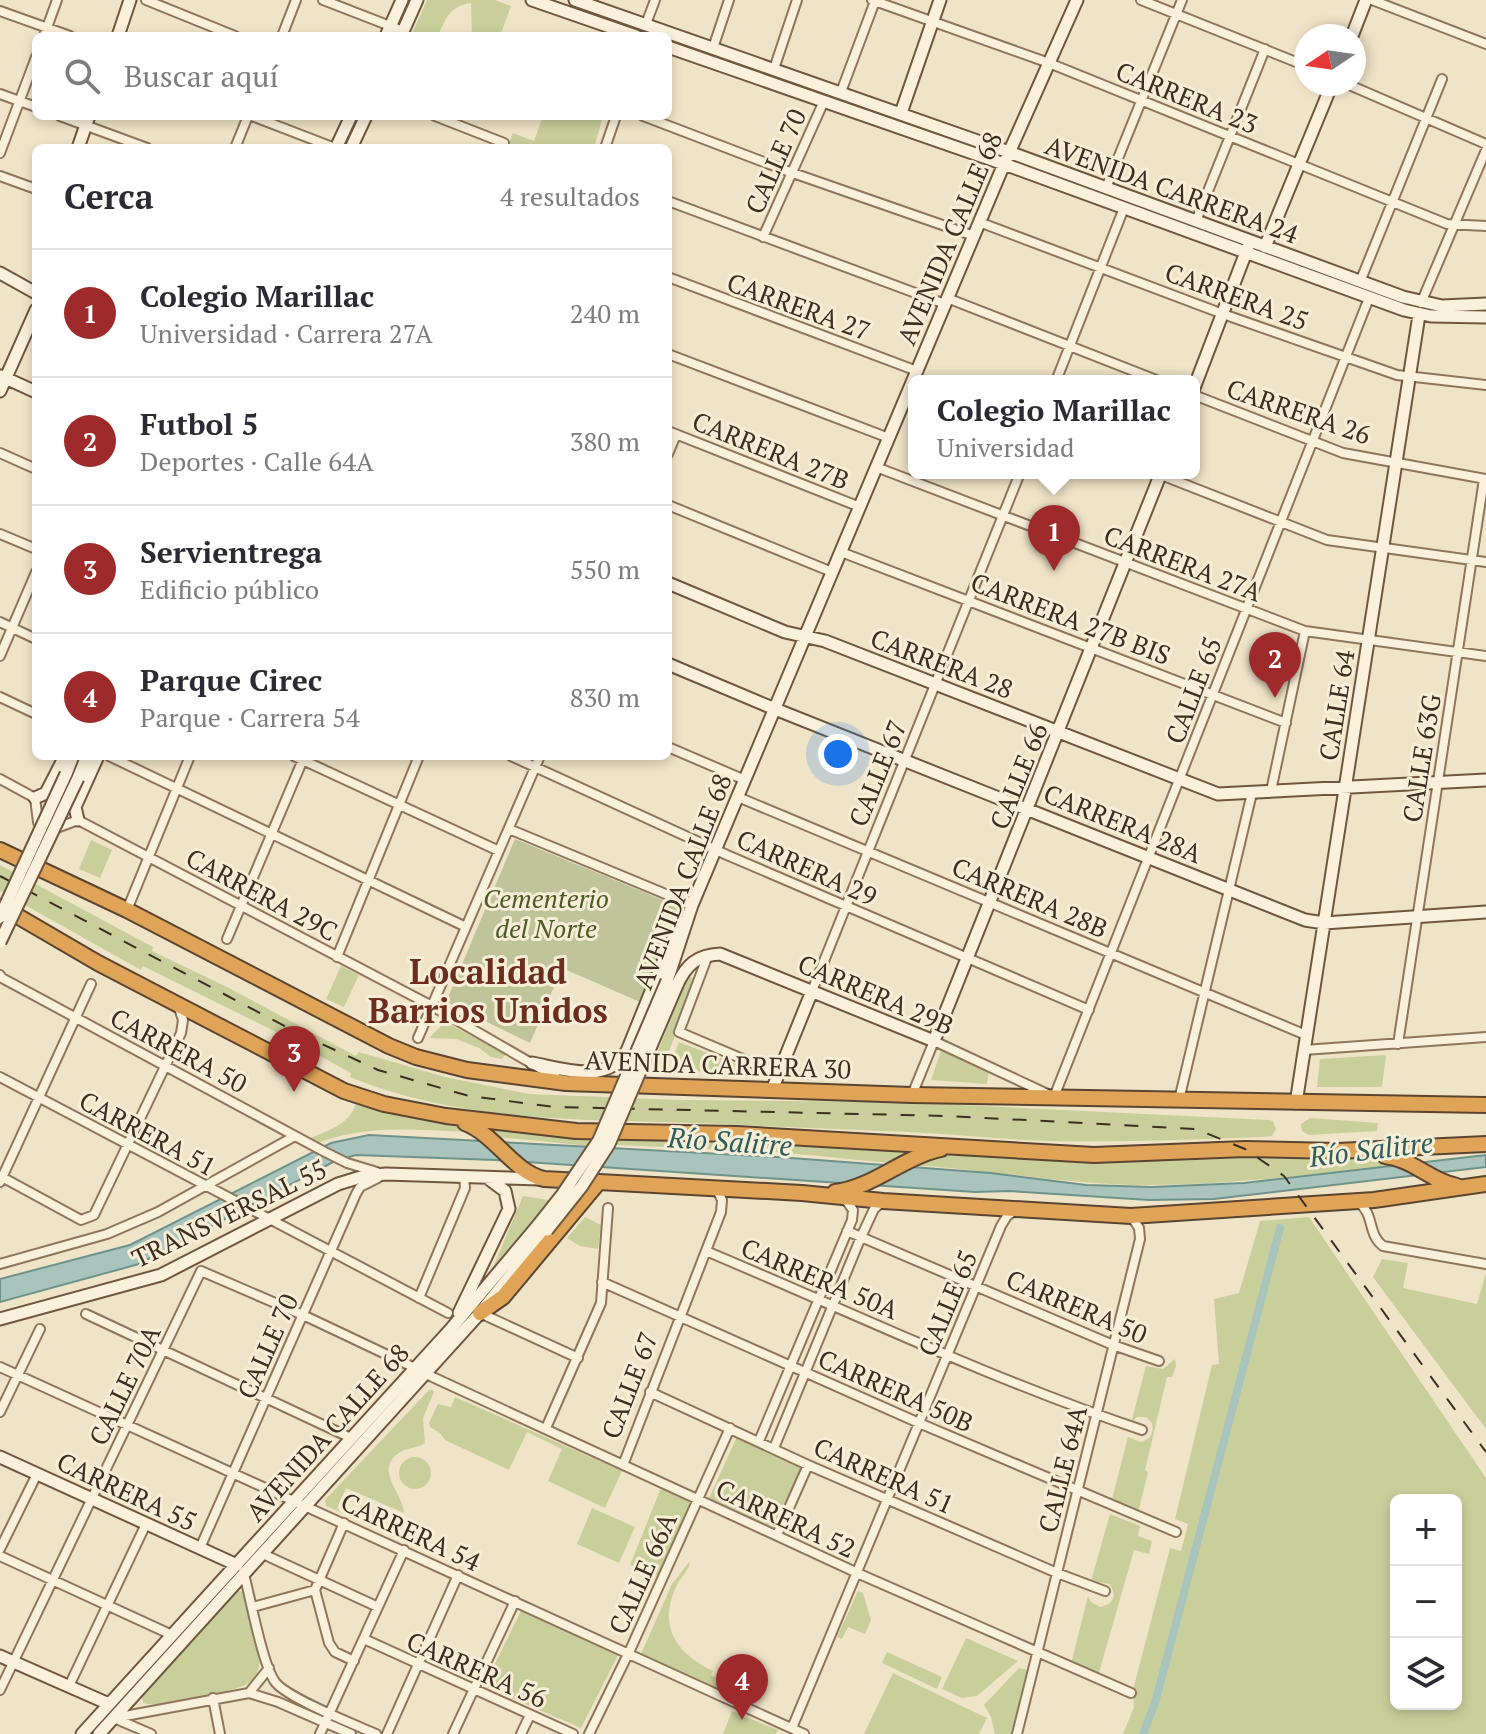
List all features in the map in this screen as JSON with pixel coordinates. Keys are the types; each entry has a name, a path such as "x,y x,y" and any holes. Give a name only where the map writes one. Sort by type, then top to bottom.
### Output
{"highway":[{"name":"AVENIDA CARRERA 30","path":"0,850 127,910 406,1054 504,1077 566,1083 912,1095 1486,1105"},
{"path":"0,906 98,963 344,1091 384,1104 446,1116 576,1131 737,1134 1094,1155 1245,1149 1337,1151 1486,1144"},
{"path":"446,1116 492,1138 520,1167 544,1179 598,1183 715,1187 845,1199 1131,1216 1357,1202 1486,1184"},
{"path":"802,1193 838,1192 856,1187 920,1155 960,1145"},
{"path":"1337,1151 1396,1157 1438,1180 1465,1187"},
{"path":"480,1313 503,1297 598,1183"}],"main road":[{"path":"119,32 130,0"},
{"path":"388,31 402,0"},
{"path":"403,32 417,0"},
{"path":"532,0 624,32"},
{"name":"AVENIDA CARRERA 24","path":"575,0 668,32"},
{"path":"901,113 940,0"},
{"name":"AVENIDA CALLE 68","path":"917,375 1006,158 1077,0"},
{"path":"1358,24 1369,0"},
{"name":"AVENIDA CARRERA 24","path":"672,33 901,113 1124,208 1248,247"},
{"name":"AVENIDA CARRERA 24","path":"672,48 824,101 1106,188 1196,221 1248,247 1369,298 1420,309 1486,317"},
{"path":"1199,375 1248,247 1265,247 1327,96"},
{"path":"338,144 349,120"},
{"path":"353,144 364,120"},
{"path":"79,144 87,121"},
{"name":"AVENIDA CARRERA 24","path":"1265,247 1360,282 1420,309 1486,304"},
{"path":"0,273 32,291"},
{"name":"CALLE 64","path":"1296,1103 1420,309"},
{"path":"0,391 3,377 32,318"},
{"path":"3,377 32,390"},
{"name":"AVENIDA CALLE 68","path":"82,1734 172,1635 240,1570 263,1554 351,1438 480,1313 543,1227 599,1140 672,983 692,905 908,395"},
{"name":"CALLE 66","path":"934,1041 1157,479"},
{"name":"CARRERA 28","path":"672,585 785,632 825,641 1218,794 1486,780"},
{"name":"CARRERA 28A","path":"672,666 1305,920 1324,923 1486,912"},
{"path":"35,798 44,795 63,760"},
{"path":"0,942 72,776 73,760"},
{"path":"0,917 72,776 84,760"},
{"path":"78,820 75,807 96,760"},
{"path":"532,1063 591,1073 606,1069 623,1056 669,947 692,905"},
{"name":"AVENIDA CALLE 68","path":"672,983 694,960 708,955"},
{"name":"CARRERA 29B","path":"708,955 730,957 934,1041"},
{"name":"CALLE 67","path":"772,1090 812,991"},
{"path":"386,1174 544,1179"},
{"name":"TRANSVERSAL 55","path":"0,1319 161,1275 265,1217 345,1181 386,1174"},
{"path":"450,1330 509,1209 502,1187 481,1176"},
{"name":"AVENIDA CALLE 68","path":"99,1734 543,1227"},
{"name":"CARRERA 55","path":"0,1457 200,1548 240,1570"},
{"path":"0,1656 109,1704"}],"street":[{"path":"0,11 45,32 57,0"},
{"path":"146,0 225,32"},
{"path":"284,32 296,0"},
{"path":"323,0 388,31"},
{"path":"646,24 655,0"},
{"path":"713,48 729,0"},
{"path":"774,69 797,0"},
{"name":"CARRERA 23","path":"873,0 1049,63 1453,226 1486,226"},
{"name":"CALLE 70","path":"841,92 873,0"},
{"path":"1141,0 1294,61"},
{"path":"1106,188 1182,0"},
{"path":"1369,0 1486,44"},
{"path":"1196,221 1265,49"},
{"path":"0,153 32,68"},
{"path":"1360,282 1442,79"},
{"path":"1366,92 1486,144"},
{"path":"0,94 32,106"},
{"name":"CALLE 70","path":"763,237 824,101"},
{"path":"237,144 248,120"},
{"path":"261,120 325,144"},
{"path":"444,120 498,144"},
{"path":"606,144 615,120"},
{"path":"654,120 790,172 974,236"},
{"path":"87,121 138,144"},
{"name":"CALLE 64","path":"1420,309 1486,150"},
{"path":"0,176 32,188"},
{"path":"672,203 1144,375"},
{"path":"1058,375 1124,208"},
{"name":"CARRERA 25","path":"979,222 1223,314 1409,378 1486,385"},
{"name":"CARRERA 27","path":"672,279 911,375"},
{"name":"CALLE 65","path":"1054,1097 1369,298"},
{"path":"672,356 889,438"},
{"name":"CARRERA 26","path":"1200,397 1343,453 1485,479"},
{"name":"CARRERA 27B","path":"672,433 860,507"},
{"path":"0,453 32,467"},
{"name":"CARRERA 27A","path":"876,467 908,479"},
{"name":"CARRERA 27A","path":"909,479 1305,631 1486,656"},
{"name":"CALLE 67","path":"812,991 1018,479"},
{"path":"1172,479 1327,540 1486,562"},
{"name":"CALLE 63G","path":"1398,1044 1485,479"},
{"path":"672,507 832,572"},
{"path":"0,534 32,547"},
{"name":"CARRERA 27B BIS","path":"841,552 1286,723"},
{"path":"0,656 32,581"},
{"path":"0,622 32,637"},
{"path":"1271,791 1305,631"},
{"path":"0,697 32,712"},
{"path":"672,749 745,780"},
{"path":"117,760 466,927"},
{"path":"127,910 188,760"},
{"path":"227,939 300,760"},
{"path":"307,760 499,851"},
{"path":"337,957 417,760"},
{"name":"CARRERA 29","path":"521,760 727,855 1089,1010"},
{"path":"418,1038 538,760"},
{"path":"0,779 35,798 42,829 51,830 78,820"},
{"path":"1179,1101 1252,793"},
{"name":"CARRERA 28B","path":"738,797 1306,1035"},
{"name":"CARRERA 29C","path":"78,820 432,1006 566,1083"},
{"path":"509,829 692,905"},
{"path":"708,955 679,1032 778,1074"},
{"name":"CARRERA 50","path":"1,977 309,1144 347,1163 386,1174"},
{"path":"91,984 1,1178 85,1220 94,1215 183,1029 177,1004"},
{"path":"1304,1050 1486,1037"},
{"name":"CALLE 66","path":"912,1095 934,1041"},
{"name":"CARRERA 29B","path":"934,1041 1054,1097"},
{"name":"CARRERA 51","path":"0,1077 448,1313"},
{"path":"0,1264 107,1234 158,1212 210,1188 295,1136"},
{"name":"CALLE 70","path":"200,1548 358,1190 386,1174"},
{"path":"419,1298 465,1188 464,1176"},
{"name":"CALLE 67","path":"623,1465 722,1206 715,1187"},
{"path":"759,1441 847,1231 853,1213 845,1199"},
{"path":"1371,1218 1383,1199"},
{"path":"774,1448 861,1237 874,1209 883,1201"},
{"path":"1357,1202 1371,1218 1374,1238 1389,1248 1486,1264"},
{"path":"546,1428 601,1303 608,1208"},
{"name":"CALLE 65","path":"792,1728 975,1285 1004,1221 1017,1209"},
{"name":"CALLE 64A","path":"1017,1734 1140,1239 1139,1228 1131,1216"},
{"name":"CARRERA 50","path":"847,1231 1113,1345 1159,1361"},
{"name":"CARRERA 50A","path":"706,1251 946,1354 1096,1415 1142,1430"},
{"name":"CARRERA 52","path":"201,1271 303,1315 857,1573 1131,1693"},
{"name":"CALLE 70A","path":"0,1690 201,1271"},
{"name":"CARRERA 50B","path":"602,1282 919,1423 1176,1532"},
{"path":"480,1313 578,1358"},
{"path":"86,1314 351,1438"},
{"path":"0,1412 40,1329"},
{"name":"CARRERA 54","path":"0,1367 804,1734"},
{"name":"CARRERA 51","path":"650,1392 808,1465 1105,1591"},
{"name":"CALLE 66A","path":"589,1734 730,1428"},
{"path":"777,1535 808,1465"},
{"path":"0,1549 37,1474"},
{"path":"344,1523 315,1590 329,1643 335,1652 354,1661"},
{"path":"69,1686 146,1524"},
{"path":"320,1734 404,1550"},
{"path":"263,1554 378,1607"},
{"path":"0,1556 172,1635"},
{"path":"240,1570 275,1682 330,1714 376,1734"},
{"path":"387,1734 458,1575"},
{"path":"253,1607 315,1590"},
{"path":"453,1734 515,1601"},
{"name":"CARRERA 56","path":"364,1639 573,1734"},
{"path":"249,1693 269,1668"},
{"path":"113,1718 249,1693 278,1702 351,1734"},
{"path":"213,1698 220,1734"},
{"path":"521,1734 530,1715"},
{"path":"113,1718 151,1734"}],"green space":[{"path":"427,0 495,0 511,6 501,32 472,32 471,3 453,10 440,32 413,32"},
{"path":"672,39 959,139 957,143 672,44"},
{"path":"542,120 602,120 595,144 509,144 513,133 534,141"},
{"name":"Cementerio del Norte","path":"515,839 680,907 640,1002 562,968 530,1043 446,1002"},
{"path":"91,840 112,850 100,878 79,869"},
{"path":"0,865 153,947 152,951 356,1056 359,1052 445,1077 529,1094 680,1100 897,1102 1269,1120 1273,1121 1276,1129 1272,1136 1264,1137 1052,1141 884,1131 579,1120 486,1112 440,1104 394,1093 350,1077 351,1073 276,1032 143,966 141,970 0,891"},
{"path":"341,966 359,975 344,1007 326,999"},
{"path":"688,975 696,981 661,1072 650,1071"},
{"path":"442,1025 451,1025 506,1054 502,1059 491,1057 479,1048 456,1039 429,1038"},
{"path":"679,1042 759,1073 682,1071 673,1058"},
{"path":"941,1051 989,1070 987,1084 931,1080"},
{"path":"1386,1055 1382,1087 1317,1087 1320,1059"},
{"path":"356,1104 470,1132 393,1130 355,1133 318,1143 308,1139 343,1122"},
{"path":"1310,1118 1378,1123 1377,1131 1309,1135 1302,1131 1301,1124"},
{"path":"487,1128 593,1137 590,1146 498,1137"},
{"path":"619,1138 922,1149 890,1163 776,1152 616,1145"},
{"path":"930,1155 1126,1161 1268,1156 1381,1159 1404,1165 1245,1181 1149,1185 907,1165"},
{"path":"523,1196 549,1200 491,1272"},
{"path":"585,1217 601,1225 598,1249 580,1246 567,1238"},
{"path":"1309,1217 1486,1478 1486,1734 1123,1734 1134,1707 1133,1690 1170,1548 1181,1551 1188,1524 1175,1519 1212,1365 1219,1364 1214,1299 1239,1293 1260,1221"},
{"path":"1382,1259 1408,1263 1403,1288 1477,1304 1486,1273 1486,1429 1373,1277"},
{"path":"1175,1359 1172,1377 1167,1377 1138,1513 1111,1503 1128,1437 1140,1442 1147,1440 1152,1433 1152,1423 1146,1417 1137,1417 1131,1423 1146,1366 1163,1369"},
{"path":"429,1390 434,1392 423,1418 425,1443 400,1452 389,1469 404,1513 346,1488 337,1508 341,1512 326,1506 325,1500"},
{"path":"455,1397 622,1471 605,1508 548,1481 562,1449 527,1432 509,1470 445,1440 429,1423 438,1404 451,1407"},
{"path":"737,1437 802,1468 774,1528 709,1498"},
{"path":"415,1457 427,1461 431,1473 427,1485 415,1489 403,1485 399,1473 403,1461"},
{"path":"661,1488 690,1502 658,1576 630,1565"},
{"path":"592,1508 635,1527 619,1563 577,1544"},
{"path":"1110,1514 1140,1526 1138,1536 1152,1541 1149,1554 1134,1550 1098,1676 1071,1664 1088,1596 1100,1607 1113,1599 1109,1584 1091,1581"},
{"path":"690,1561 672,1598 670,1624 679,1646 688,1655 713,1671 711,1675 729,1683 725,1692 641,1654 672,1584"},
{"path":"237,1590 243,1592 260,1658 258,1671 252,1680 243,1686 197,1698 164,1704 143,1703 142,1697"},
{"path":"858,1591 863,1593 871,1620 865,1634 848,1627 842,1639 837,1637"},
{"path":"521,1611 618,1655 581,1728 484,1686"},
{"path":"966,1638 1018,1661 977,1696 962,1698 942,1689"},
{"path":"887,1652 942,1677 937,1689 882,1663"},
{"path":"1019,1668 1027,1670 1011,1734 995,1734 984,1705"},
{"path":"893,1673 987,1718 979,1734 864,1734"},
{"path":"732,1711 778,1730 776,1734 723,1734"}],"water":[{"path":"369,1135 778,1157 991,1173 1086,1185 1152,1187 1244,1183 1486,1155 1486,1167 1214,1199 1149,1200 1010,1191 975,1192 495,1160 356,1155 335,1161 139,1264 0,1302 0,1279 130,1245 331,1143"}],"waterway":[{"path":"1143,1734 1155,1703 1280,1228"}],"railway":[{"path":"0,876 296,1032 378,1070 469,1096 555,1107 948,1116 1196,1129 1245,1149 1284,1176 1486,1452"}],"place":[{"name":"Colegio Marillac","path":"1054,571"},
{"name":"Futbol 5","path":"1275,698"},
{"name":"Servientrega","path":"294,1092"},
{"name":"Parque Cirec","path":"742,1720"}],"district":[{"name":"Localidad Barrios Unidos","path":"488,990"}],"water label":[{"name":"Río Salitre","path":"730,1141"},
{"name":"Río Salitre","path":"1371,1149"}]}
